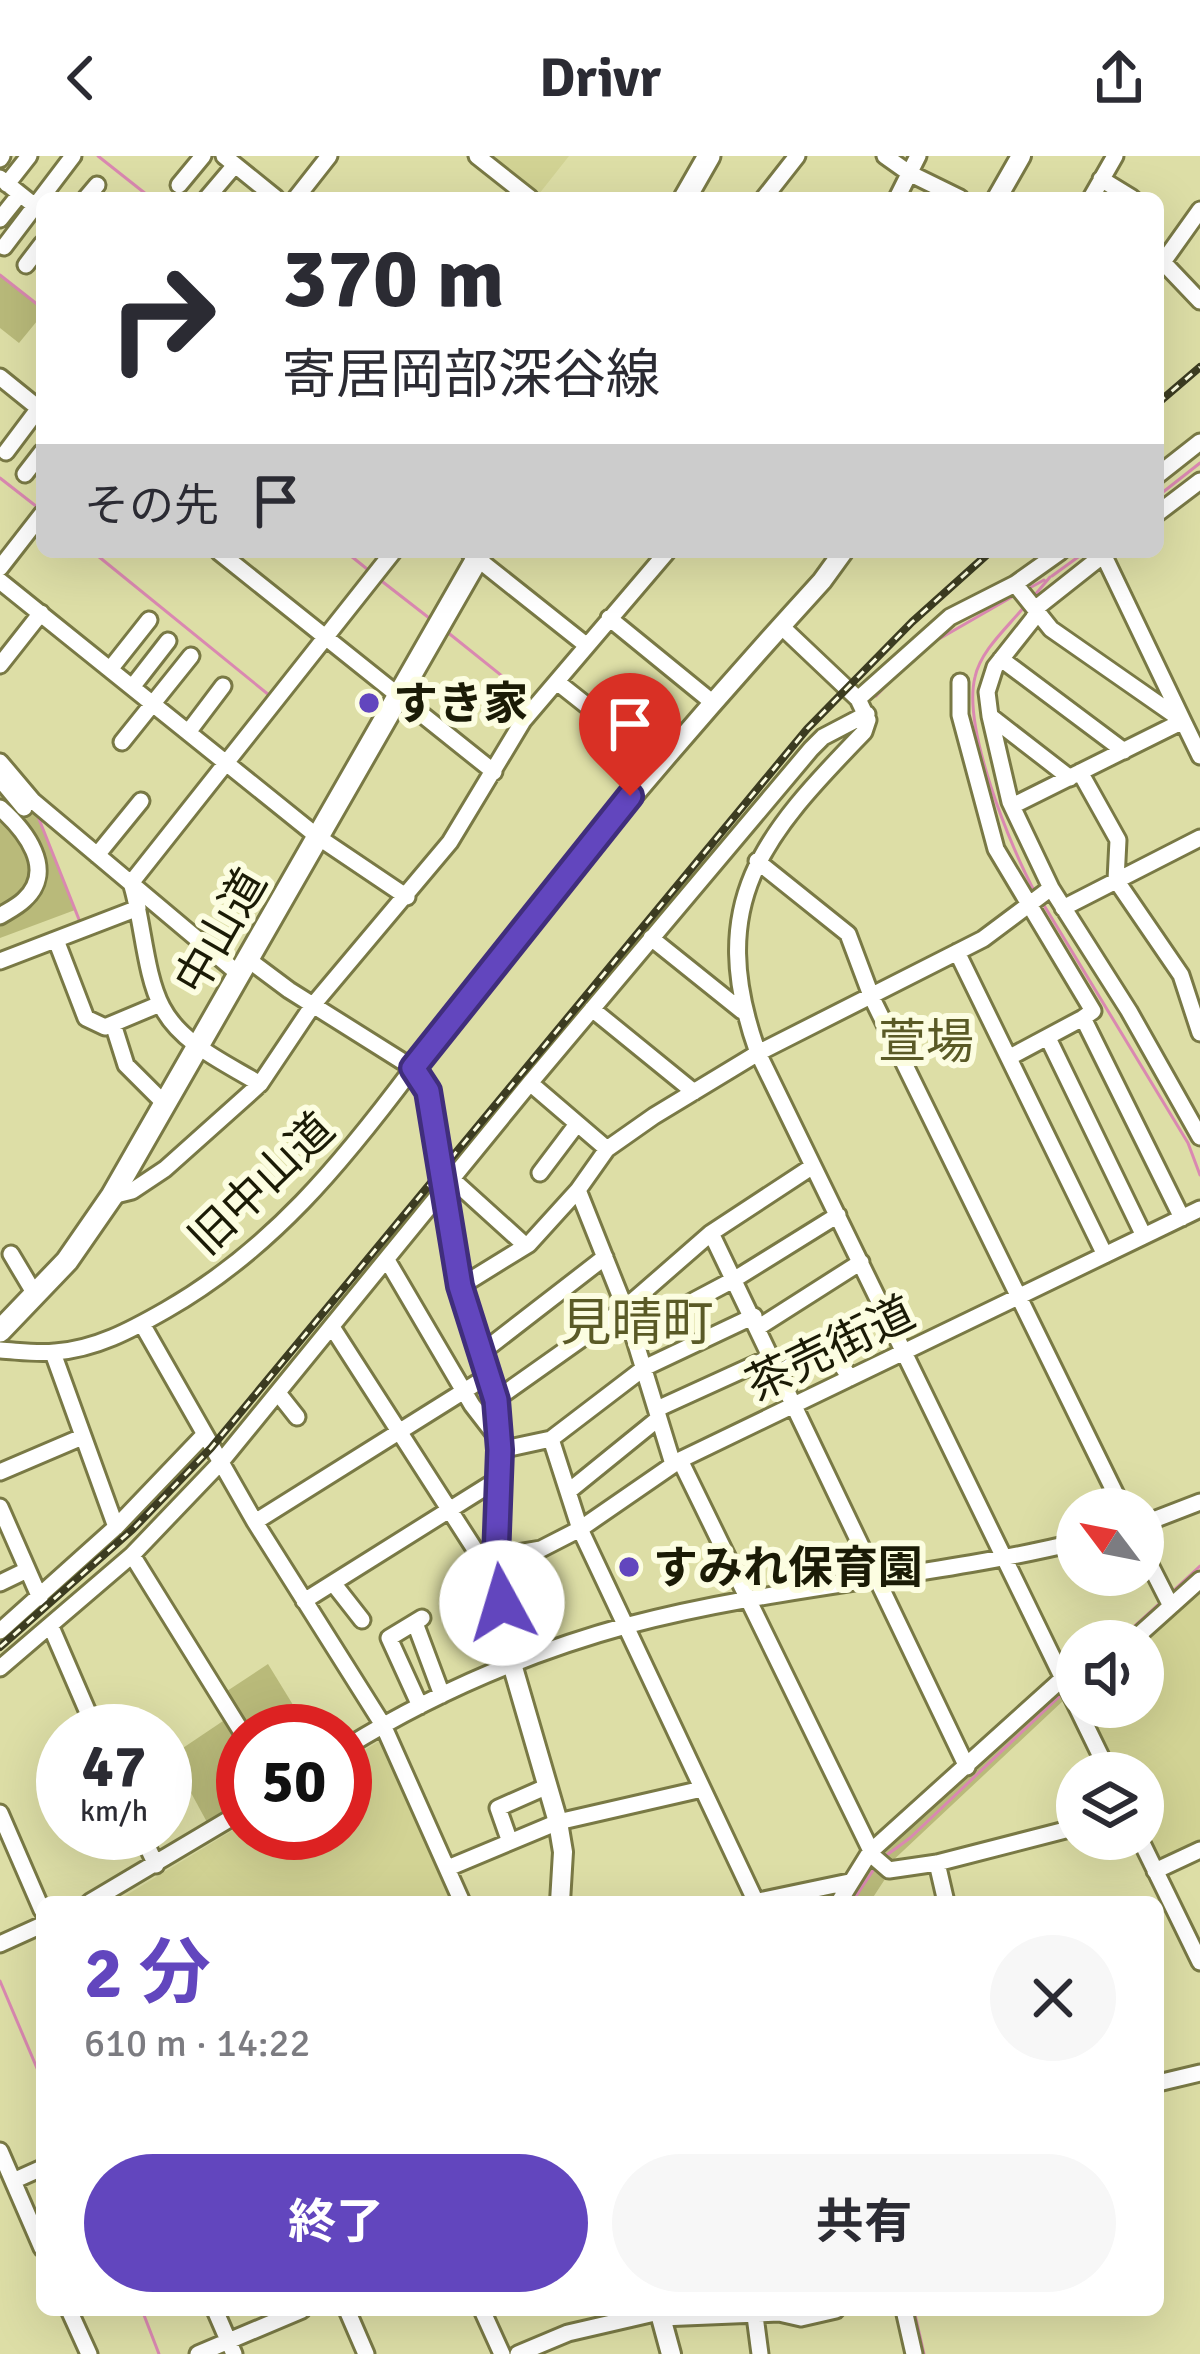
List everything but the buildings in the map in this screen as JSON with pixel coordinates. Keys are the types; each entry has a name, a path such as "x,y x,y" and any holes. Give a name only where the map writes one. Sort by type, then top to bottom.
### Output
{"highway":[{"path":"688,192 709,156"},
{"name":"中山道","path":"0,1331 67,1261 112,1196 474,558"}],"main road":[{"path":"1000,192 1021,156"},
{"path":"560,1896 562,1852 557,1822 512,1664 496,1558 496,1400 460,1286 450,1184 428,1091 413,1068 565,873 838,558"},
{"path":"661,2316 671,2354"}],"street":[{"path":"0,219 9,186 29,156"},
{"path":"50,192 73,156"},
{"path":"179,185 203,156"},
{"path":"301,192 329,156"},
{"path":"477,156 522,192"},
{"path":"769,192 797,156"},
{"path":"885,156 948,192"},
{"path":"900,192 918,156"},
{"path":"1094,192 1115,156"},
{"path":"210,192 229,160 269,192"},
{"path":"1101,179 1122,192"},
{"path":"9,186 36,207"},
{"path":"1164,258 1200,209"},
{"path":"4,247 36,212"},
{"path":"26,266 36,252"},
{"path":"1164,267 1200,301"},
{"path":"0,377 36,406"},
{"path":"6,452 36,416"},
{"path":"1164,470 1200,442"},
{"path":"25,474 36,460"},
{"path":"1164,508 1200,481"},
{"path":"0,568 36,522"},
{"path":"225,558 494,772"},
{"path":"130,883 388,558"},
{"path":"481,558 586,645"},
{"path":"112,1196 132,1191 165,1169 260,1084 314,1005 450,842 524,722 662,558"},
{"path":"1055,558 1025,598 987,692 1012,806 1049,890 1129,1011 1200,1136"},
{"path":"0,1668 132,1555 220,1463 530,1083 823,736 863,706 941,623 1025,598 1047,598 1099,558"},
{"path":"1107,558 1200,756"},
{"path":"0,580 318,837 407,897"},
{"path":"1025,598 1070,644 1183,721"},
{"path":"0,664 40,613"},
{"path":"609,618 712,702"},
{"path":"111,668 148,620"},
{"path":"781,626 863,706 864,732 778,825 757,861 736,950 743,1011 758,1053 1056,1663"},
{"path":"133,686 168,641"},
{"path":"122,742 191,656"},
{"path":"1001,659 1124,751"},
{"path":"557,682 658,762"},
{"path":"960,682 960,715 996,849 1093,1011 1010,1057"},
{"path":"189,731 223,686"},
{"path":"990,716 1075,775 1118,840 1116,880 1180,975 1200,1033"},
{"path":"1012,806 1183,721"},
{"path":"0,761 38,861 36,883 27,898 0,916"},
{"path":"0,779 17,809 97,854 244,967 413,1068"},
{"path":"97,854 141,801"},
{"path":"1063,908 1200,838"},
{"path":"757,861 848,934 872,998 1113,1488"},
{"path":"130,883 160,1004 198,1046 260,1084"},
{"path":"460,1286 526,1246 578,1190 607,1149 758,1053 958,952 1049,890"},
{"path":"0,961 138,908"},
{"path":"651,938 743,1011"},
{"path":"56,940 86,1018 105,1027 160,1004"},
{"path":"958,952 1106,1256"},
{"path":"592,1009 694,1092"},
{"path":"1083,1018 1182,1218"},
{"path":"113,1024 126,1065 165,1104"},
{"path":"1048,1038 1144,1236"},
{"name":"旧中山道","path":"0,1350 53,1353 109,1341 206,1287 257,1249 335,1170 413,1068"},
{"path":"530,1083 607,1149"},
{"path":"540,1173 578,1124"},
{"path":"496,1400 625,1308 711,1233 813,1166"},
{"path":"450,1184 526,1246"},
{"path":"578,1190 625,1308 676,1462 749,1599 872,1854 889,1870 937,1863 1056,1832"},
{"name":"茶売街道","path":"496,1558 532,1552 580,1529 676,1462 1200,1209"},
{"path":"633,1333 735,1279 838,1215"},
{"path":"711,1233 967,1767"},
{"path":"11,1254 36,1296"},
{"path":"481,1353 604,1257"},
{"path":"387,1260 499,1445 551,1439 644,1368 756,1322 861,1262"},
{"path":"778,1373 882,1305"},
{"path":"142,1324 255,1522 383,1725 460,1896"},
{"path":"332,1327 481,1559 496,1558"},
{"path":"826,1342 850,1378"},
{"path":"53,1353 116,1527"},
{"path":"569,1491 658,1414 771,1357"},
{"path":"255,1522 488,1376"},
{"path":"278,1393 297,1417"},
{"path":"0,1631 116,1527 204,1435"},
{"path":"0,1472 82,1437"},
{"path":"551,1439 580,1529 752,1896"},
{"path":"304,1601 496,1480"},
{"path":"1164,1516 1200,1502"},
{"path":"0,1507 40,1598"},
{"path":"372,1732 512,1664 627,1626 749,1599 1056,1547"},
{"path":"132,1555 224,1704"},
{"path":"0,1582 27,1570"},
{"path":"1155,1620 1200,1580"},
{"path":"333,1583 362,1620"},
{"path":"1164,1592 1171,1606"},
{"path":"421,1706 388,1638 418,1621 442,1696"},
{"path":"51,1627 84,1704"},
{"path":"842,1896 872,1854 1056,1684"},
{"path":"510,1842 498,1808 548,1786"},
{"path":"448,1868 557,1822 702,1789"},
{"path":"0,1813 36,1896"},
{"path":"106,1896 216,1828"},
{"path":"1155,1871 1200,1850"},
{"path":"154,1860 156,1865"},
{"path":"1150,1860 1200,1962"},
{"path":"937,1863 945,1896"},
{"path":"783,1896 849,1882"},
{"path":"0,1944 36,1928"},
{"path":"1164,2082 1200,2074"},
{"path":"0,2151 36,2234"},
{"path":"13,2181 36,2171"},
{"path":"72,2316 88,2354"},
{"path":"218,2316 231,2348"},
{"path":"198,2354 231,2348 291,2316"},
{"path":"350,2316 366,2354"},
{"path":"485,2316 502,2354"},
{"path":"518,2354 568,2333 650,2316"},
{"path":"755,2316 760,2354"},
{"path":"905,2316 914,2354"}],"shaded area":[{"path":"490,156 569,156 536,192"},
{"path":"0,276 36,303 36,322 19,343 0,328"},
{"path":"0,762 33,801 75,910 0,938"},
{"path":"1200,1588 1200,1847 1163,1864 1164,1752 1109,1752 1097,1728 1164,1728 1164,1621"},
{"path":"268,1664 292,1704 227,1704 221,1695"},
{"path":"1056,1691 1056,1707 887,1866 887,1876 874,1896 849,1896 874,1857"},
{"path":"216,1726 216,1819 208,1824 192,1795 192,1742"},
{"path":"386,1737 454,1896 125,1896 184,1860 192,1860 192,1855 216,1840 216,1860 372,1860 372,1746"}],"waterway":[{"path":"98,156 143,192"},
{"path":"0,275 36,303"},
{"path":"1164,491 1200,463"},
{"path":"0,478 36,506"},
{"path":"100,558 269,695"},
{"path":"353,558 372,573"},
{"path":"1052,576 1077,558"},
{"path":"1034,596 1050,577"},
{"path":"379,579 433,621"},
{"path":"1026,590 1044,580"},
{"path":"932,643 1017,594"},
{"path":"1024,607 983,658 973,699 991,788 1036,894"},
{"path":"446,631 532,700"},
{"path":"876,696 898,673"},
{"path":"815,734 857,709"},
{"path":"37,814 80,922"},
{"path":"1042,902 1188,1143 1200,1175"},
{"path":"220,1451 248,1417"},
{"path":"191,1483 213,1459"},
{"path":"1173,1591 1200,1566"},
{"path":"1141,1620 1161,1602"},
{"path":"884,1857 1056,1700"},
{"path":"856,1896 874,1869"},
{"path":"0,1981 36,2066"},
{"path":"144,2316 159,2354"},
{"path":"915,2316 924,2354"}],"railway":[{"path":"1164,398 1200,367"},
{"path":"0,1647 133,1529 211,1448 807,729 912,622 983,558"}],"place":[{"name":"すき家","path":"369,703"},
{"name":"すみれ保育園","path":"629,1567"}],"district":[{"name":"萱場","path":"926,1041"},
{"name":"見晴町","path":"637,1322"}],"route":[{"path":"502,1603 496,1558 500,1450 496,1400 460,1286 428,1091 413,1068 630,796"}]}
